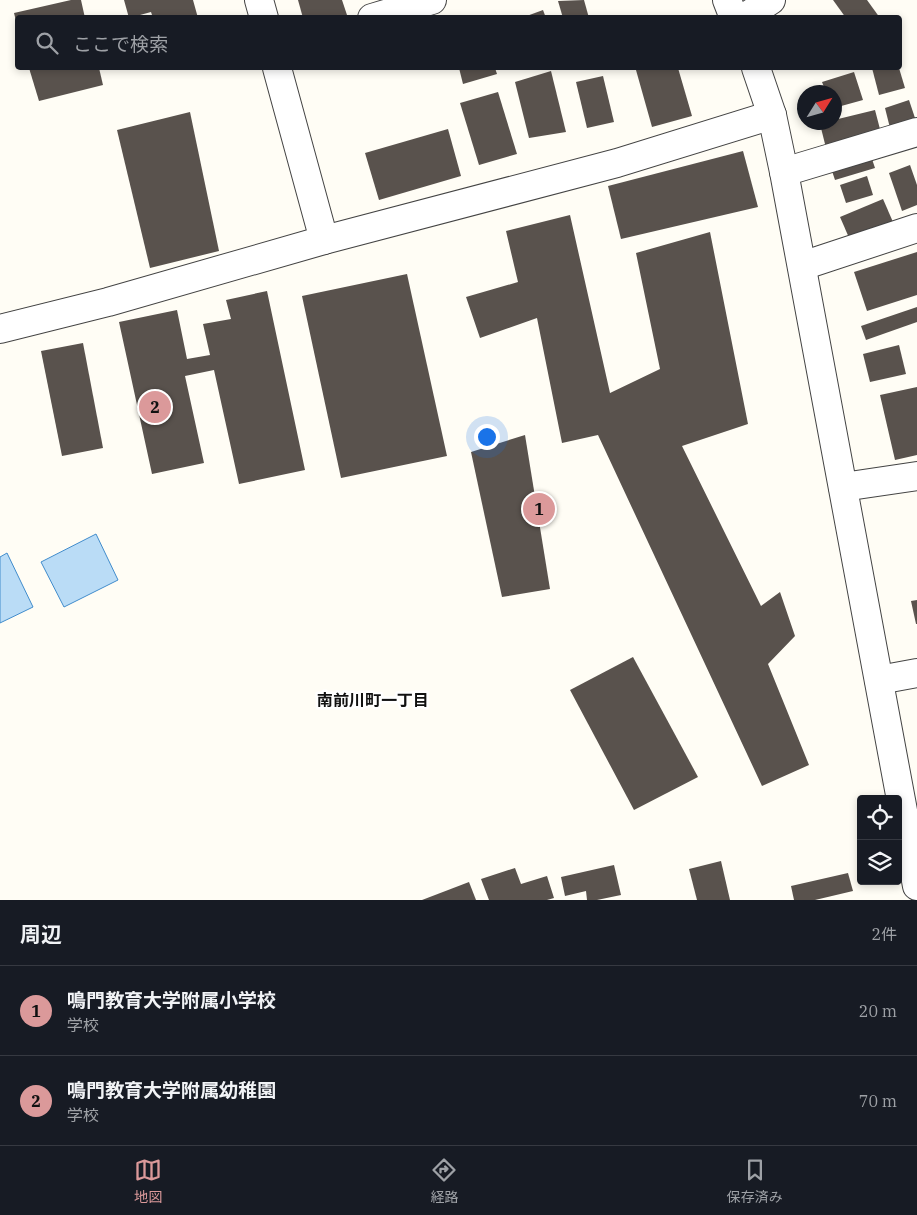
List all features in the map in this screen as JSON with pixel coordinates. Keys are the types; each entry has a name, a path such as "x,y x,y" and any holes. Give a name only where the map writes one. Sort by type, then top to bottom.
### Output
{"street":[{"path":"259,0 263,15"},
{"path":"382,15 432,0"},
{"path":"727,0 733,15"},
{"path":"748,15 771,0"},
{"path":"279,70 324,240"},
{"path":"757,70 772,115 784,172 879,680 914,850 917,886"},
{"path":"0,329 108,302 324,240 617,163 772,115"},
{"path":"784,172 917,132"},
{"path":"802,266 917,228"},
{"path":"843,487 917,476"},
{"path":"879,680 917,673"}],"water":[{"path":"96,534 118,580 64,607 41,562"},
{"path":"7,553 33,607 0,623 0,557"}],"building":[{"path":"71,0 81,0 84,15 15,15 15,17 14,13"},
{"path":"124,0 193,0 197,15 152,15 151,12 140,15 128,15"},
{"path":"298,0 342,0 347,15 302,15"},
{"path":"584,0 588,15 562,15 558,1"},
{"path":"833,0 867,0 878,15 844,15"},
{"path":"543,10 545,15 529,15"},
{"path":"30,70 99,70 103,85 39,101"},
{"path":"460,70 496,70 497,74 463,84"},
{"path":"636,70 679,70 692,116 652,127"},
{"path":"873,70 900,70 905,88 879,95"},
{"path":"551,71 566,132 529,138 515,82"},
{"path":"854,72 863,100 842,106 842,85 823,85 822,82"},
{"path":"603,76 614,122 587,128 576,82"},
{"path":"498,92 517,154 479,165 460,103"},
{"path":"909,100 916,121 890,128 885,108"},
{"path":"875,110 881,133 826,148 822,130 842,130 842,118"},
{"path":"190,112 219,251 150,268 117,130"},
{"path":"448,129 461,176 379,200 365,153"},
{"path":"743,151 758,207 621,239 608,186"},
{"path":"870,153 875,168 835,180 830,165"},
{"path":"910,165 917,185 917,205 902,211 889,173"},
{"path":"867,176 873,195 846,203 840,185"},
{"path":"883,199 893,222 850,240 840,217"},
{"path":"570,215 610,393 660,369 636,253 710,232 748,424 682,446 761,606 780,592 795,636 768,664 809,765 762,786 598,435 562,443 537,318 480,338 466,297 518,282 506,231"},
{"path":"917,252 917,295 867,311 854,272"},
{"path":"407,274 447,456 341,478 302,296"},
{"path":"267,291 305,470 239,484 214,370 185,376 204,463 152,474 119,322 177,310 187,359 210,355 203,324 231,319 226,300"},
{"path":"917,307 917,322 866,340 861,326"},
{"path":"83,343 103,448 62,456 41,351"},
{"path":"899,345 906,374 870,382 863,354"},
{"path":"917,387 917,455 895,460 880,395"},
{"path":"525,435 550,589 502,597 471,452"},
{"path":"917,600 917,624 916,624 911,601"},
{"path":"633,657 698,777 634,810 570,690"},
{"path":"721,861 730,900 697,900 689,869"},
{"path":"614,865 621,895 587,900 586,891 565,896 561,877"},
{"path":"515,868 521,884 547,876 554,898 547,900 489,900 481,879"},
{"path":"848,873 853,891 815,900 794,900 791,886"},
{"path":"469,882 476,900 422,900"}],"place":[{"name":"鳴門教育大学附属幼稚園","path":"155,407"},
{"name":"鳴門教育大学附属小学校","path":"539,509"}],"district":[{"name":"南前川町一丁目","path":"373,700"}]}
